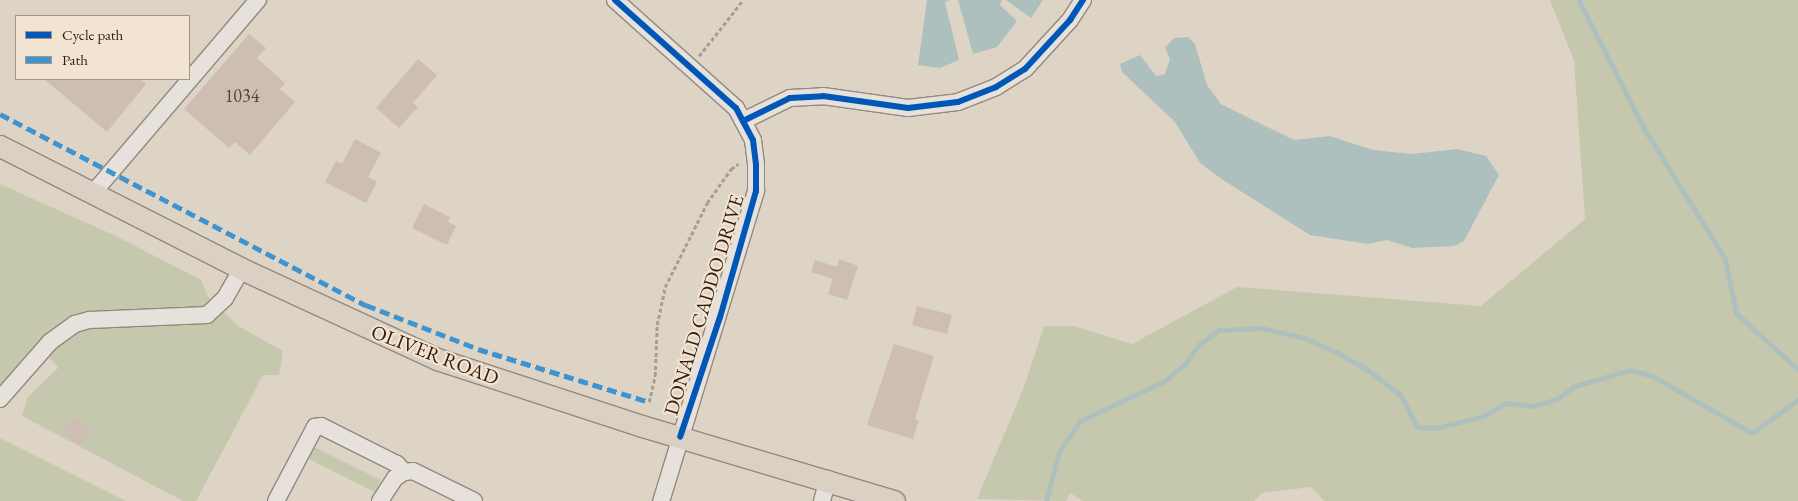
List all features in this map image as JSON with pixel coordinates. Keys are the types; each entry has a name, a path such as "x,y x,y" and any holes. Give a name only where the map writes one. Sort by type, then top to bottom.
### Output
{"main road":[{"name":"OLIVER ROAD","path":"0,146 242,269 438,359 680,437 828,479 894,501"}],"street":[{"path":"190,80 258,0"},
{"name":"DONALD CADDO DRIVE","path":"615,0 720,91 743,121 752,140 756,191 720,318 680,437 661,501"},
{"path":"743,121 790,98 823,96 908,108 958,102 996,87 1025,69 1070,20 1082,0"},
{"path":"93,193 190,80"},
{"path":"0,399 50,342 75,324 90,320 208,315 225,298 242,269"},
{"path":"276,501 316,427 321,426 397,464 404,472 423,475 474,501"},
{"path":"380,501 395,478 404,472"},
{"path":"822,501 828,479"}],"path":[{"path":"697,59 743,0"},
{"path":"649,402 655,376 657,325 665,287 707,203 732,169 738,164"}],"green space":[{"path":"1550,0 1798,0 1798,501 1324,501 1311,487 1262,493 1254,501 1083,501 1070,493 1066,501 977,499 1024,387 1044,326 1074,326 1132,344 1237,287 1481,306 1585,219 1574,60"},
{"path":"0,184 116,236 201,280 208,296 238,326 283,351 279,375 263,375 196,501 183,501 22,416 28,397 58,368 39,344 0,387"},
{"path":"0,438 126,501 0,501"},
{"path":"314,447 381,480 375,492 309,459"}],"shaded area":[{"path":"927,0 950,0 945,2 959,60 940,68 918,65"},
{"path":"958,0 1002,0 1000,5 1017,21 997,47 973,54"},
{"path":"1006,0 1043,0 1031,18"},
{"path":"1188,37 1195,44 1207,85 1221,104 1294,140 1330,136 1373,150 1412,154 1457,149 1486,156 1499,175 1464,241 1454,246 1412,248 1387,240 1368,244 1310,235 1223,180 1200,163 1175,122 1122,72 1120,64 1140,55 1156,76 1165,74 1170,59 1165,48 1174,38"}],"building":[{"path":"249,34 266,48 257,58 285,83 280,89 295,102 250,155 235,142 229,148 184,109"},
{"path":"418,59 437,75 413,103 418,107 399,128 376,108"},
{"path":"45,80 141,80 146,84 107,132"},
{"path":"355,139 381,153 368,177 377,182 366,203 325,182 336,161 342,164"},
{"path":"424,204 450,217 448,222 456,226 447,245 412,228"},
{"path":"839,259 858,266 847,300 828,294 833,279 811,272 815,260 837,267"},
{"path":"917,306 952,315 947,334 912,325"},
{"path":"894,344 934,356 915,419 919,420 913,439 867,425"},
{"path":"76,417 91,431 78,445 63,431"}],"waterway":[{"path":"1579,0 1644,128 1725,258 1737,314 1798,369"},
{"path":"1046,501 1059,452 1080,421 1163,382 1185,364 1199,345 1219,330 1262,328 1305,338 1337,352 1367,369 1401,395 1417,427 1436,428 1484,416 1506,403 1533,406 1557,399 1575,386 1631,370 1653,376 1752,433 1798,400"}],"marked path":[{"path":"0,114 366,305 478,349 649,402"}],"cycle path":[{"path":"615,0 736,108 753,140 756,165 756,191 720,317 680,437"},
{"path":"743,121 790,98 823,96 908,108 958,102 996,87 1025,69 1070,20 1083,0"}]}
